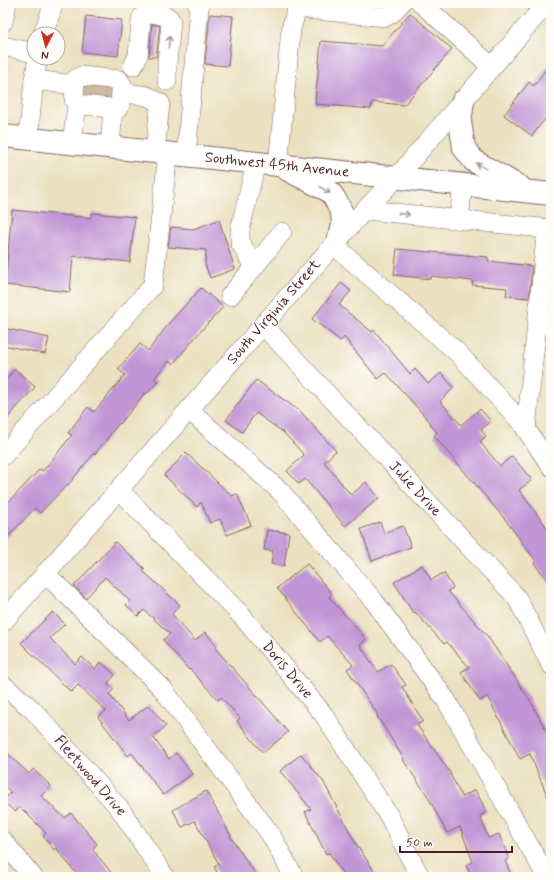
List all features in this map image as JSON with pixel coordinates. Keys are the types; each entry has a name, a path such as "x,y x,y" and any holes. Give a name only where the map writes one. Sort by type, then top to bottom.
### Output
{"main road":[{"path":"463,101 460,122 464,148 474,161 528,191"},
{"name":"Southwest 45th Avenue","path":"3,136 551,194"},
{"path":"278,165 329,191 342,213 343,226 336,242"}],"street":[{"path":"3,22 7,3"},
{"path":"46,26 54,3"},
{"path":"3,456 153,285 170,154 190,111 199,7 204,3"},
{"path":"278,165 291,29 297,6 385,17 392,13 401,3"},
{"path":"421,3 492,67"},
{"name":"South Virginia Street","path":"3,622 336,242 397,177 547,3"},
{"path":"133,66 138,56 141,20 143,16 147,14 166,15 171,22 167,81"},
{"path":"3,46 26,50"},
{"path":"28,139 37,66"},
{"path":"34,80 98,94 147,96 176,109 190,111"},
{"path":"72,144 98,94"},
{"path":"98,94 110,148"},
{"path":"160,103 170,154"},
{"path":"254,267 240,242 240,230 256,163"},
{"path":"459,219 463,184"},
{"path":"366,210 549,228 526,429"},
{"path":"230,296 282,232"},
{"path":"336,242 458,353 521,422 551,466"},
{"name":"Julie Drive","path":"263,325 516,598 551,665"},
{"path":"189,410 280,491 374,601 446,700 547,877"},
{"name":"Doris Drive","path":"119,490 241,615 324,715 389,816 420,877"},
{"path":"45,573 162,688 271,835 294,877"},
{"name":"Fleetwood Drive","path":"3,685 33,710 120,808 165,877"},
{"path":"3,841 33,877"}],"building":[{"path":"410,13 452,49 404,105 372,102 371,109 315,104 321,41 382,46"},
{"path":"210,14 233,16 228,66 205,64"},
{"path":"86,16 122,20 118,56 82,52"},
{"path":"152,24 160,26 156,57 149,57"},
{"path":"551,62 551,111 532,136 504,115 529,82 534,86"},
{"path":"86,88 110,90 110,97 85,94"},
{"path":"12,210 91,218 92,213 135,217 130,262 73,256 70,292 5,285"},
{"path":"219,220 235,269 210,278 205,264 206,250 168,247 171,227 193,229"},
{"path":"397,249 488,257 488,261 532,266 529,298 506,296 507,288 472,285 473,281 431,276 431,279 394,275"},
{"path":"341,283 351,291 339,305 372,332 374,330 410,374 415,369 428,384 441,373 454,388 440,401 461,425 480,409 491,421 481,430 486,436 480,442 500,466 512,456 532,480 519,490 551,533 551,585 534,563 536,561 504,518 434,436 437,432 430,424 431,423 386,373 378,379 344,337 341,341 312,319"},
{"path":"201,288 223,307 173,364 169,361 154,379 158,382 146,394 145,393 68,485 40,513 35,508 3,542 3,508 40,469 43,471 72,435 68,433 88,407 94,412 125,375 118,369 140,344 148,351 170,322"},
{"path":"3,328 49,338 45,354 3,345"},
{"path":"15,369 35,387 3,423 3,383"},
{"path":"256,380 301,412 336,451 324,462 351,495 366,482 379,498 345,526 305,479 299,484 287,471 304,455 283,432 256,413 242,432 226,420"},
{"path":"186,453 232,496 237,494 251,525 227,535 220,519 210,523 201,502 197,507 164,475"},
{"path":"380,522 384,533 403,526 411,547 372,561 361,529"},
{"path":"267,530 289,533 284,566 271,564 273,551 264,550"},
{"path":"115,542 145,569 143,571 180,605 172,614 195,641 205,632 217,646 215,648 288,732 263,753 237,721 240,718 221,697 218,700 190,669 189,670 163,640 170,634 144,610 138,616 126,605 130,601 105,577 86,598 74,586"},
{"path":"307,564 332,594 329,597 366,639 360,645 378,672 391,664 406,685 402,687 423,721 417,725 451,774 462,797 475,790 487,812 480,816 488,838 499,834 509,859 505,861 512,877 471,877 466,865 473,862 460,827 447,833 427,795 403,760 404,759 377,716 378,715 347,669 353,665 327,636 320,642 277,588"},
{"path":"422,565 431,580 444,573 453,588 448,591 488,637 531,702 551,740 551,805 530,754 520,759 487,696 480,701 461,672 469,667 447,642 444,644 415,612 413,613 394,582"},
{"path":"53,612 65,624 50,638 75,664 82,657 95,669 101,662 115,675 107,684 114,689 109,694 129,720 149,705 166,726 153,737 169,759 176,753 192,774 163,795 132,753 128,756 98,717 106,711 78,685 71,692 21,643"},
{"path":"3,749 29,774 33,769 51,786 41,796 65,818 71,813 97,844 92,849 115,877 79,877 56,848 54,850 43,836 46,833 20,807 15,812 3,801 11,792 3,785"},
{"path":"301,754 323,781 355,842 378,877 345,877 329,853 326,854 305,812 311,809 280,771"},
{"path":"206,791 230,836 257,877 220,877 214,867 219,864 195,821 182,827 173,810"}],"tunnel":[{"path":"90,99 92,85"},
{"path":"107,101 108,87"}]}
